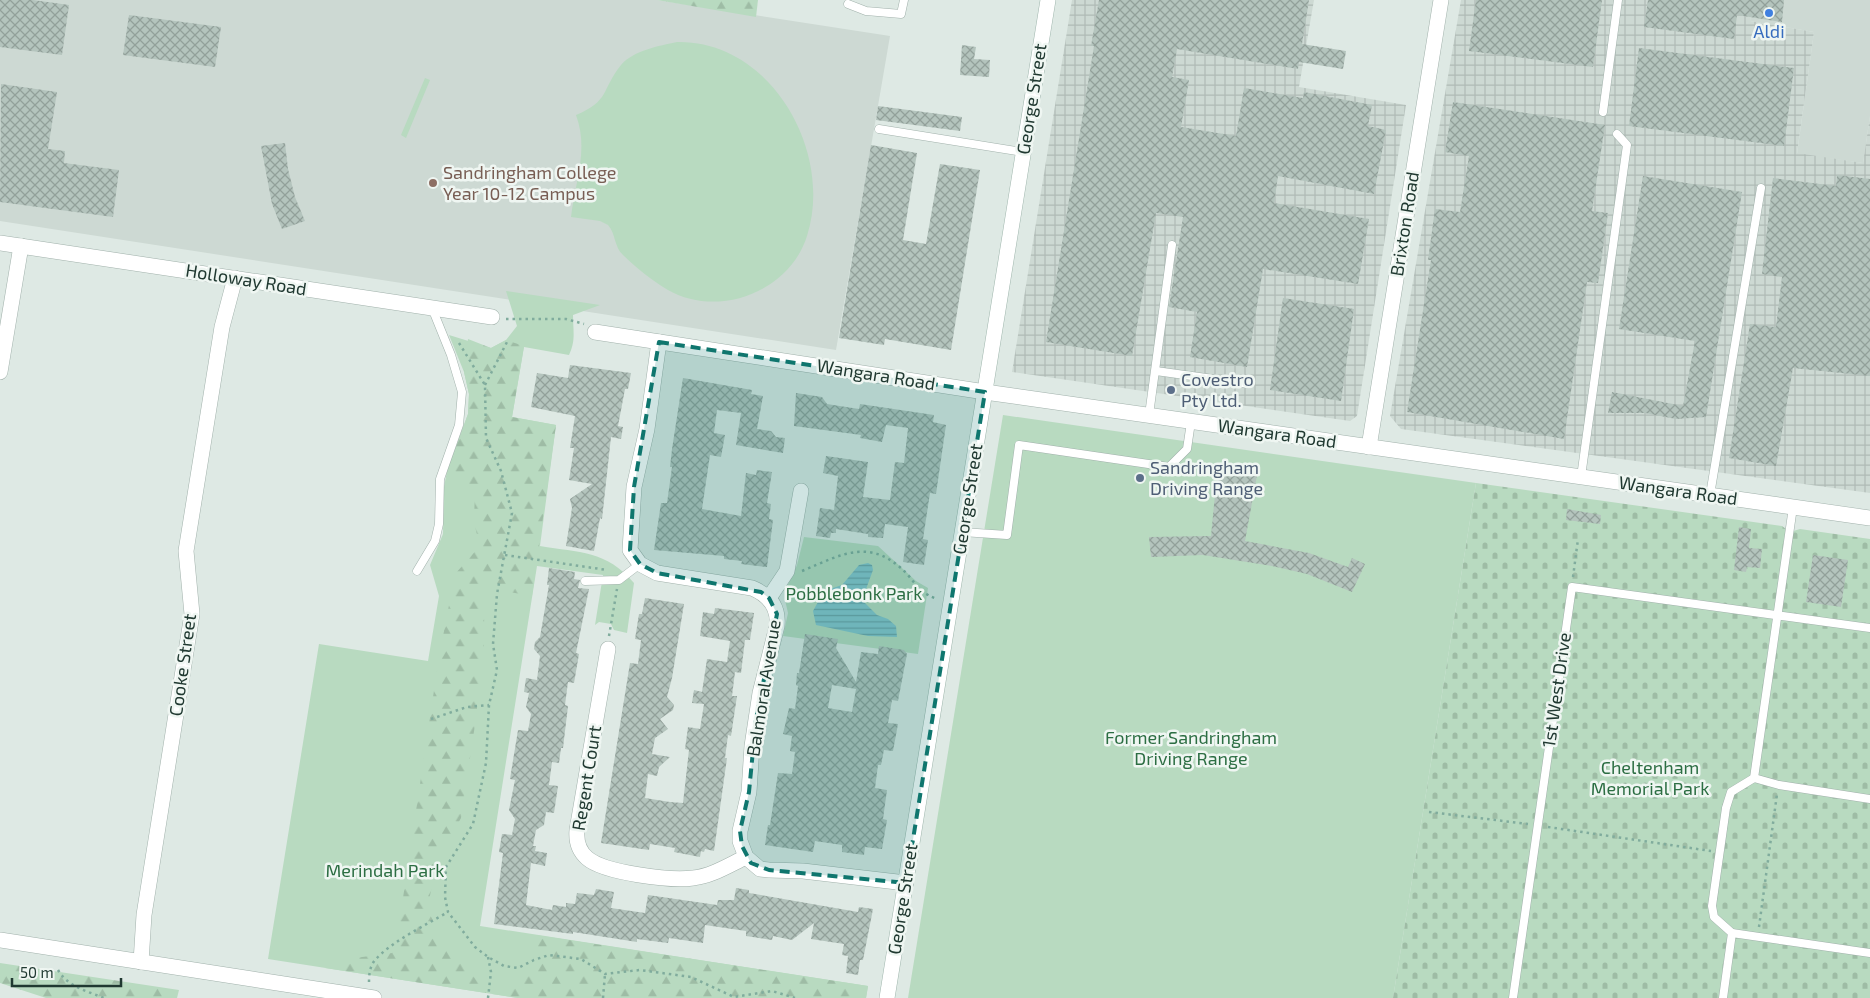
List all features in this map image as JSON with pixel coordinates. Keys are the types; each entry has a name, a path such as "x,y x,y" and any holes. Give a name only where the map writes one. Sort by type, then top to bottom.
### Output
{"street":[{"name":"George Street","path":"887,998 1048,0"},
{"name":"Brixton Road","path":"1369,447 1441,0"},
{"name":"Holloway Road","path":"0,243 492,317"},
{"path":"0,372 21,246"},
{"name":"Cooke Street","path":"137,961 136,941 144,915 192,614 186,551 230,278"},
{"name":"Wangara Road","path":"595,332 985,392 1870,518"},
{"path":"640,564 630,550 630,531 634,487 646,429 659,342"},
{"path":"769,598 787,571 801,491"},
{"name":"Balmoral Avenue","path":"640,564 657,573 752,588 769,598 777,614 777,626 760,693 752,746 749,792 740,831 740,841 746,857"},
{"name":"Regent Court","path":"608,649 576,830 576,838 582,852 588,859 607,868 682,879 703,876 746,857"},
{"path":"746,857 760,868 768,870 803,871 906,883"},
{"path":"0,940 371,998"}],"lane":[{"path":"848,4 866,11 901,14 904,0"},
{"path":"1603,112 1618,0"},
{"path":"879,129 1023,152"},
{"path":"1581,476 1626,145 1617,134"},
{"path":"1710,496 1761,188"},
{"path":"1148,415 1156,371 1159,326 1172,245"},
{"path":"416,571 435,541 439,524 440,479 460,425 462,392 451,354 432,308"},
{"path":"1156,371 1249,384"},
{"path":"962,532 1008,535 1020,445 1169,467 1187,449 1191,422"},
{"path":"1754,778 1793,507"},
{"path":"585,581 619,580 640,564"},
{"path":"1572,587 1870,628"},
{"name":"1st West Drive","path":"1513,998 1572,587"},
{"path":"1870,799 1779,785 1754,778 1730,792 1712,906 1714,917 1732,933 1870,953"},
{"path":"1723,998 1732,933"}],"path":[{"path":"492,317 510,320 566,320 581,322 595,332"},
{"path":"458,341 485,385"},
{"path":"507,342 485,385 486,438 512,507 497,594 492,644 498,670 489,705 488,742 478,808 466,838 450,856 446,867 445,897 448,912 464,934 488,957 504,966 518,968 534,960 549,956 581,959 606,974 640,970 691,977 735,997 772,992 795,998"},
{"path":"1572,587 1578,539"},
{"path":"787,571 801,571 852,551 875,553 894,562 909,576 917,589 932,597 951,602"},
{"path":"505,555 604,568 619,580 612,608 608,649"},
{"path":"431,719 467,707 489,705"},
{"path":"1757,937 1779,785"},
{"path":"1429,812 1537,825 1720,852"},
{"path":"371,998 370,970 375,960 397,942 448,912"},
{"path":"488,957 491,972 488,998"},
{"path":"58,970 62,977 75,987 104,998"},
{"path":"603,998 606,974"}],"highlighted area":[{"path":"659,342 985,392 906,883 769,870 751,863 742,846 740,831 749,792 756,719 777,614 769,598 761,592 657,573 640,564 630,550 634,487"}],"shaded area":[{"name":"Sandringham College Year 10-12 Campus","path":"0,0 657,0 890,36 836,350 0,221"},
{"path":"1072,0 1314,0 1299,87 1406,105 1357,416 1350,421 1012,372"},
{"path":"1461,0 1752,0 1750,21 1814,32 1797,153 1863,163 1870,116 1870,493 1401,429 1390,416"},
{"path":"1752,0 1870,0 1870,116 1863,163 1797,154 1814,32 1750,21"}],"green space":[{"path":"657,0 758,0 756,17"},
{"path":"677,42 711,46 741,60 767,80 787,107 803,137 811,170 813,203 807,236 798,255 785,272 769,285 750,294 730,300 709,302 688,298 668,290 644,274 620,252 608,225 600,221 571,217 581,153 580,128 576,115 595,105 600,100 615,74 626,60 647,49"},
{"path":"425,78 430,80 406,138 401,135"},
{"name":"Merindah Park","path":"506,291 600,305 573,315 573,340 569,355 524,347 512,417 556,425 540,546 592,555 613,564 634,583 627,633 614,630 611,624 599,622 595,625 603,575 537,566 480,926 868,986 866,998 518,998 268,959 319,644 428,661 439,596 430,565 443,534 444,487 447,471 468,414 469,394 464,372 449,335 491,348 506,340 517,326"},
{"path":"468,339 491,348 506,340 524,346 512,417 556,425 532,596 482,587 485,634 476,718 461,818 438,859 427,909 442,938 462,954 468,969 486,993 325,968 355,958 392,953 400,918 439,657 455,574 480,546 474,523 475,488 447,471 468,414 469,394 464,372"},
{"name":"Former Sandringham Driving Range","path":"1003,415 1476,483 1393,998 908,998"},
{"name":"Cheltenham Memorial Park","path":"1476,483 1782,526 1790,532 1800,529 1870,539 1870,998 1393,998"},
{"name":"Pobblebonk Park","path":"804,537 878,546 916,581 928,588 918,654 783,636 788,613 785,600 786,589 797,565"},
{"path":"536,935 868,986 866,998 518,998 492,994 532,969"},
{"path":"0,963 179,990 177,998 46,998 0,983"}],"water":[{"path":"868,563 872,565 873,570 862,600 877,615 888,619 896,626 897,637 868,636 816,625 813,611 824,591 842,585 859,565"}],"building":[{"path":"0,0 33,0 69,5 62,55 0,47"},
{"path":"1099,0 1309,0 1302,44 1346,51 1343,69 1299,62 1298,69 1177,49 1172,77 1189,80 1181,127 1236,136 1244,88 1303,98 1304,92 1372,105 1368,126 1386,130 1374,194 1278,176 1274,203 1369,219 1358,284 1263,269 1247,367 1190,357 1197,312 1169,307 1183,217 1156,213 1132,356 1046,342 1094,46 1091,46"},
{"path":"1476,0 1602,0 1593,67 1469,51"},
{"path":"1648,0 1784,0 1782,22 1737,15 1734,39 1644,27"},
{"path":"129,15 221,27 215,67 123,55"},
{"path":"962,45 976,47 974,59 990,60 989,77 960,75"},
{"path":"1639,48 1794,68 1784,146 1629,126"},
{"path":"1,84 57,92 48,149 65,151 64,163 119,170 113,217 0,202"},
{"path":"1453,102 1605,125 1592,211 1608,213 1598,283 1587,282 1564,439 1407,412 1431,260 1428,260 1435,209 1460,212 1469,156 1445,152"},
{"path":"878,106 962,117 960,131 876,120"},
{"path":"285,143 288,169 295,197 305,221 282,229 272,204 261,146"},
{"path":"871,145 917,153 903,240 926,244 940,164 980,170 951,350 885,339 884,345 839,338"},
{"path":"1837,175 1870,179 1870,376 1793,368 1776,466 1729,458 1750,324 1776,327 1782,277 1762,274 1773,178 1836,186"},
{"path":"1643,176 1742,192 1706,417 1676,419 1645,413 1608,413 1612,392 1683,406 1695,341 1619,329"},
{"path":"1283,298 1354,309 1341,401 1270,390"},
{"path":"570,365 631,373 628,389 625,389 618,426 623,427 621,439 611,437 602,519 600,518 594,551 566,546 572,508 570,499 592,484 569,480 574,448 570,448 575,416 531,407 537,373 568,378"},
{"path":"683,378 752,390 751,394 763,396 757,429 771,431 776,437 785,438 783,453 736,445 741,413 717,410 714,433 725,435 721,457 710,455 702,509 741,516 746,473 756,475 757,470 772,472 767,503 771,504 769,519 773,520 767,567 741,564 742,561 724,559 724,556 654,550 661,503 667,503 672,467 670,467 672,449"},
{"path":"796,393 822,397 827,404 859,409 860,404 934,415 933,422 946,425 936,494 930,493 923,539 928,540 924,565 903,562 908,527 885,524 883,538 868,537 868,534 836,529 836,533 831,533 830,538 816,536 820,508 834,510 838,476 823,473 826,456 868,462 863,497 890,500 895,462 904,463 908,428 886,425 882,442 860,438 861,435 794,426"},
{"path":"1218,464 1258,470 1245,541 1309,553 1348,567 1352,558 1365,564 1352,592 1307,574 1272,566 1203,555 1151,557 1149,537 1211,536"},
{"path":"1567,509 1601,515 1600,524 1566,520"},
{"path":"1739,527 1751,529 1749,548 1762,549 1760,568 1747,567 1746,572 1734,570"},
{"path":"1813,555 1848,560 1841,607 1806,602"},
{"path":"549,568 575,572 574,579 580,580 578,588 589,589 576,653 579,654 574,683 568,682 565,705 568,706 563,748 561,748 559,763 552,762 549,785 558,786 554,813 546,812 544,825 536,830 533,846 536,846 535,851 547,853 545,866 531,863 526,905 552,910 553,905 566,907 566,903 575,904 577,893 594,895 596,889 614,892 611,908 645,913 648,895 717,905 718,900 734,900 736,888 749,890 749,893 858,912 859,907 873,909 863,960 860,960 858,975 846,973 848,956 842,955 844,944 811,939 814,923 792,940 773,936 772,940 746,936 746,931 705,925 703,943 669,938 668,943 637,939 637,942 573,932 573,934 494,924 503,853 499,852 502,834 512,835 515,819 509,810 515,780 510,779 518,730 528,731 531,714 526,707 529,693 524,692 526,678 537,680 540,656 534,649 535,642 540,637 549,585 547,585"},
{"path":"645,598 684,604 672,678 667,697 674,705 673,710 660,719 668,729 655,738 652,754 670,757 659,767 657,776 648,774 645,798 670,802 683,803 689,750 685,749 688,727 700,729 704,704 692,703 694,690 702,692 707,659 727,662 730,641 700,636 703,612 714,614 715,608 754,613 750,640 745,640 741,673 735,672 732,696 737,696 731,736 728,735 725,758 727,758 714,851 705,849 704,852 701,851 700,857 674,852 675,848 650,844 649,850 601,843 630,663 638,664 641,640 635,639 639,614 642,614"},
{"path":"805,634 838,639 836,648 856,682 861,652 878,654 879,646 904,650 907,654 898,701 892,700 888,723 898,724 893,751 884,750 881,765 878,765 875,788 887,790 883,819 887,820 882,849 865,847 864,855 842,852 842,845 815,841 813,852 765,845 778,773 792,774 795,752 790,751 792,736 783,734 789,708 795,709 798,686 796,685 797,673 799,673","holes":["832,685 856,689 852,712 828,708"]}],"place":[{"name":"Aldi","path":"1769,13"},
{"name":"Sandringham College Year 10-12 Campus","path":"433,183"},
{"name":"Covestro Pty Ltd.","path":"1171,390"},
{"name":"Sandringham Driving Range","path":"1140,478"}]}
